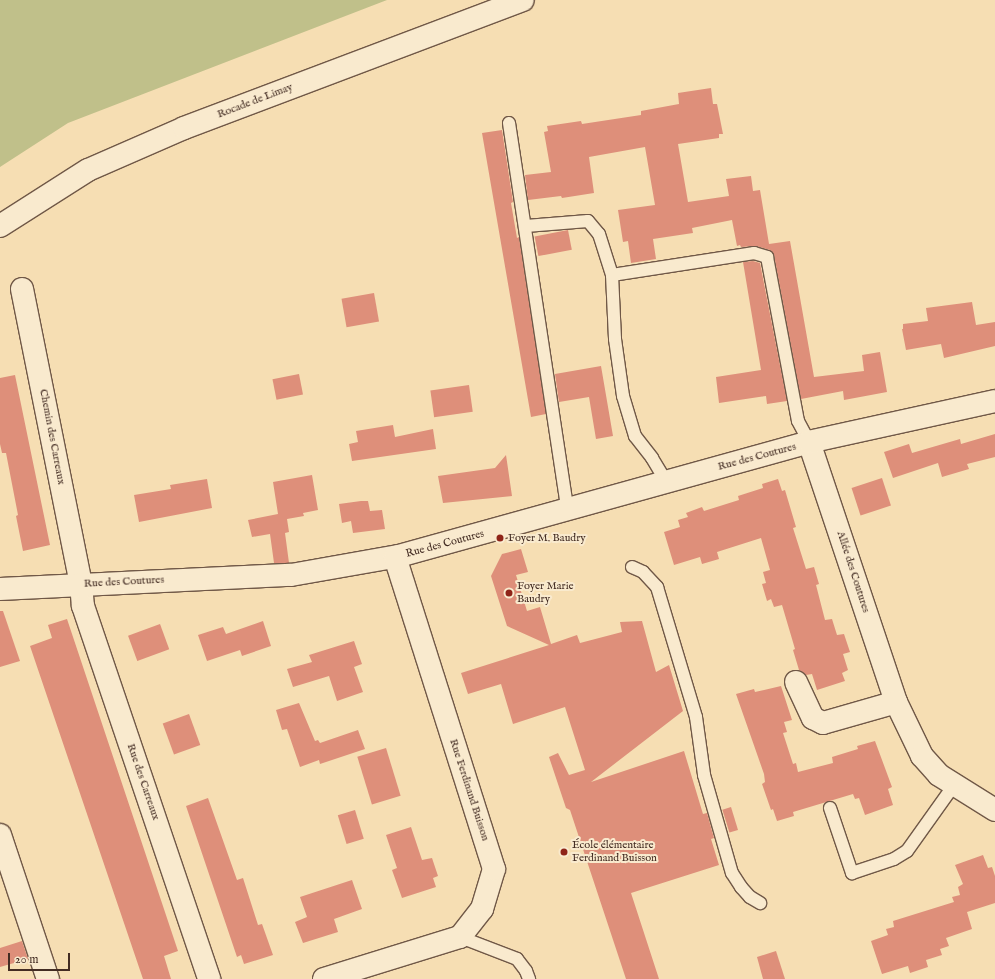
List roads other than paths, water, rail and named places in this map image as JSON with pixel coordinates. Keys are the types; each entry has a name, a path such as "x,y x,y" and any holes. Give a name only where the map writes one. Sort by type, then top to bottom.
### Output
{"street":[{"name":"Rocade de Limay","path":"0,226 88,170 184,128 523,0"},
{"name":"Chemin des Carreaux","path":"22,289 81,584"},
{"name":"Rue des Coutures","path":"0,589 291,575 395,557 568,511 666,481 810,442 995,401"},
{"name":"Allée des Coutures","path":"810,442 896,702 922,756 939,775 995,810"},
{"name":"Rue Ferdinand Buisson","path":"395,557 494,869 482,909 460,936"},
{"name":"Rue des Carreaux","path":"81,584 83,606 208,979"},
{"path":"796,682 813,718 823,723 896,702"},
{"path":"0,835 48,979"},
{"path":"324,979 460,936"}],"lane":[{"path":"509,123 526,226 568,511"},
{"path":"526,226 588,221 599,234 612,275 615,339 623,396 635,436 652,458 666,481"},
{"path":"612,275 754,253 766,257 798,421 810,442"},
{"path":"632,567 643,572 657,587 696,717 704,775 732,873 750,897 760,903"},
{"path":"830,808 852,873 894,859 907,850 954,785"},
{"path":"460,936 517,958 526,970 528,979"}],"place":[{"name":"Foyer M. Baudry","path":"500,538"},
{"name":"Foyer Marie Baudry","path":"509,593"},
{"name":"École élémentaire Ferdinand Buisson","path":"564,852"}]}
